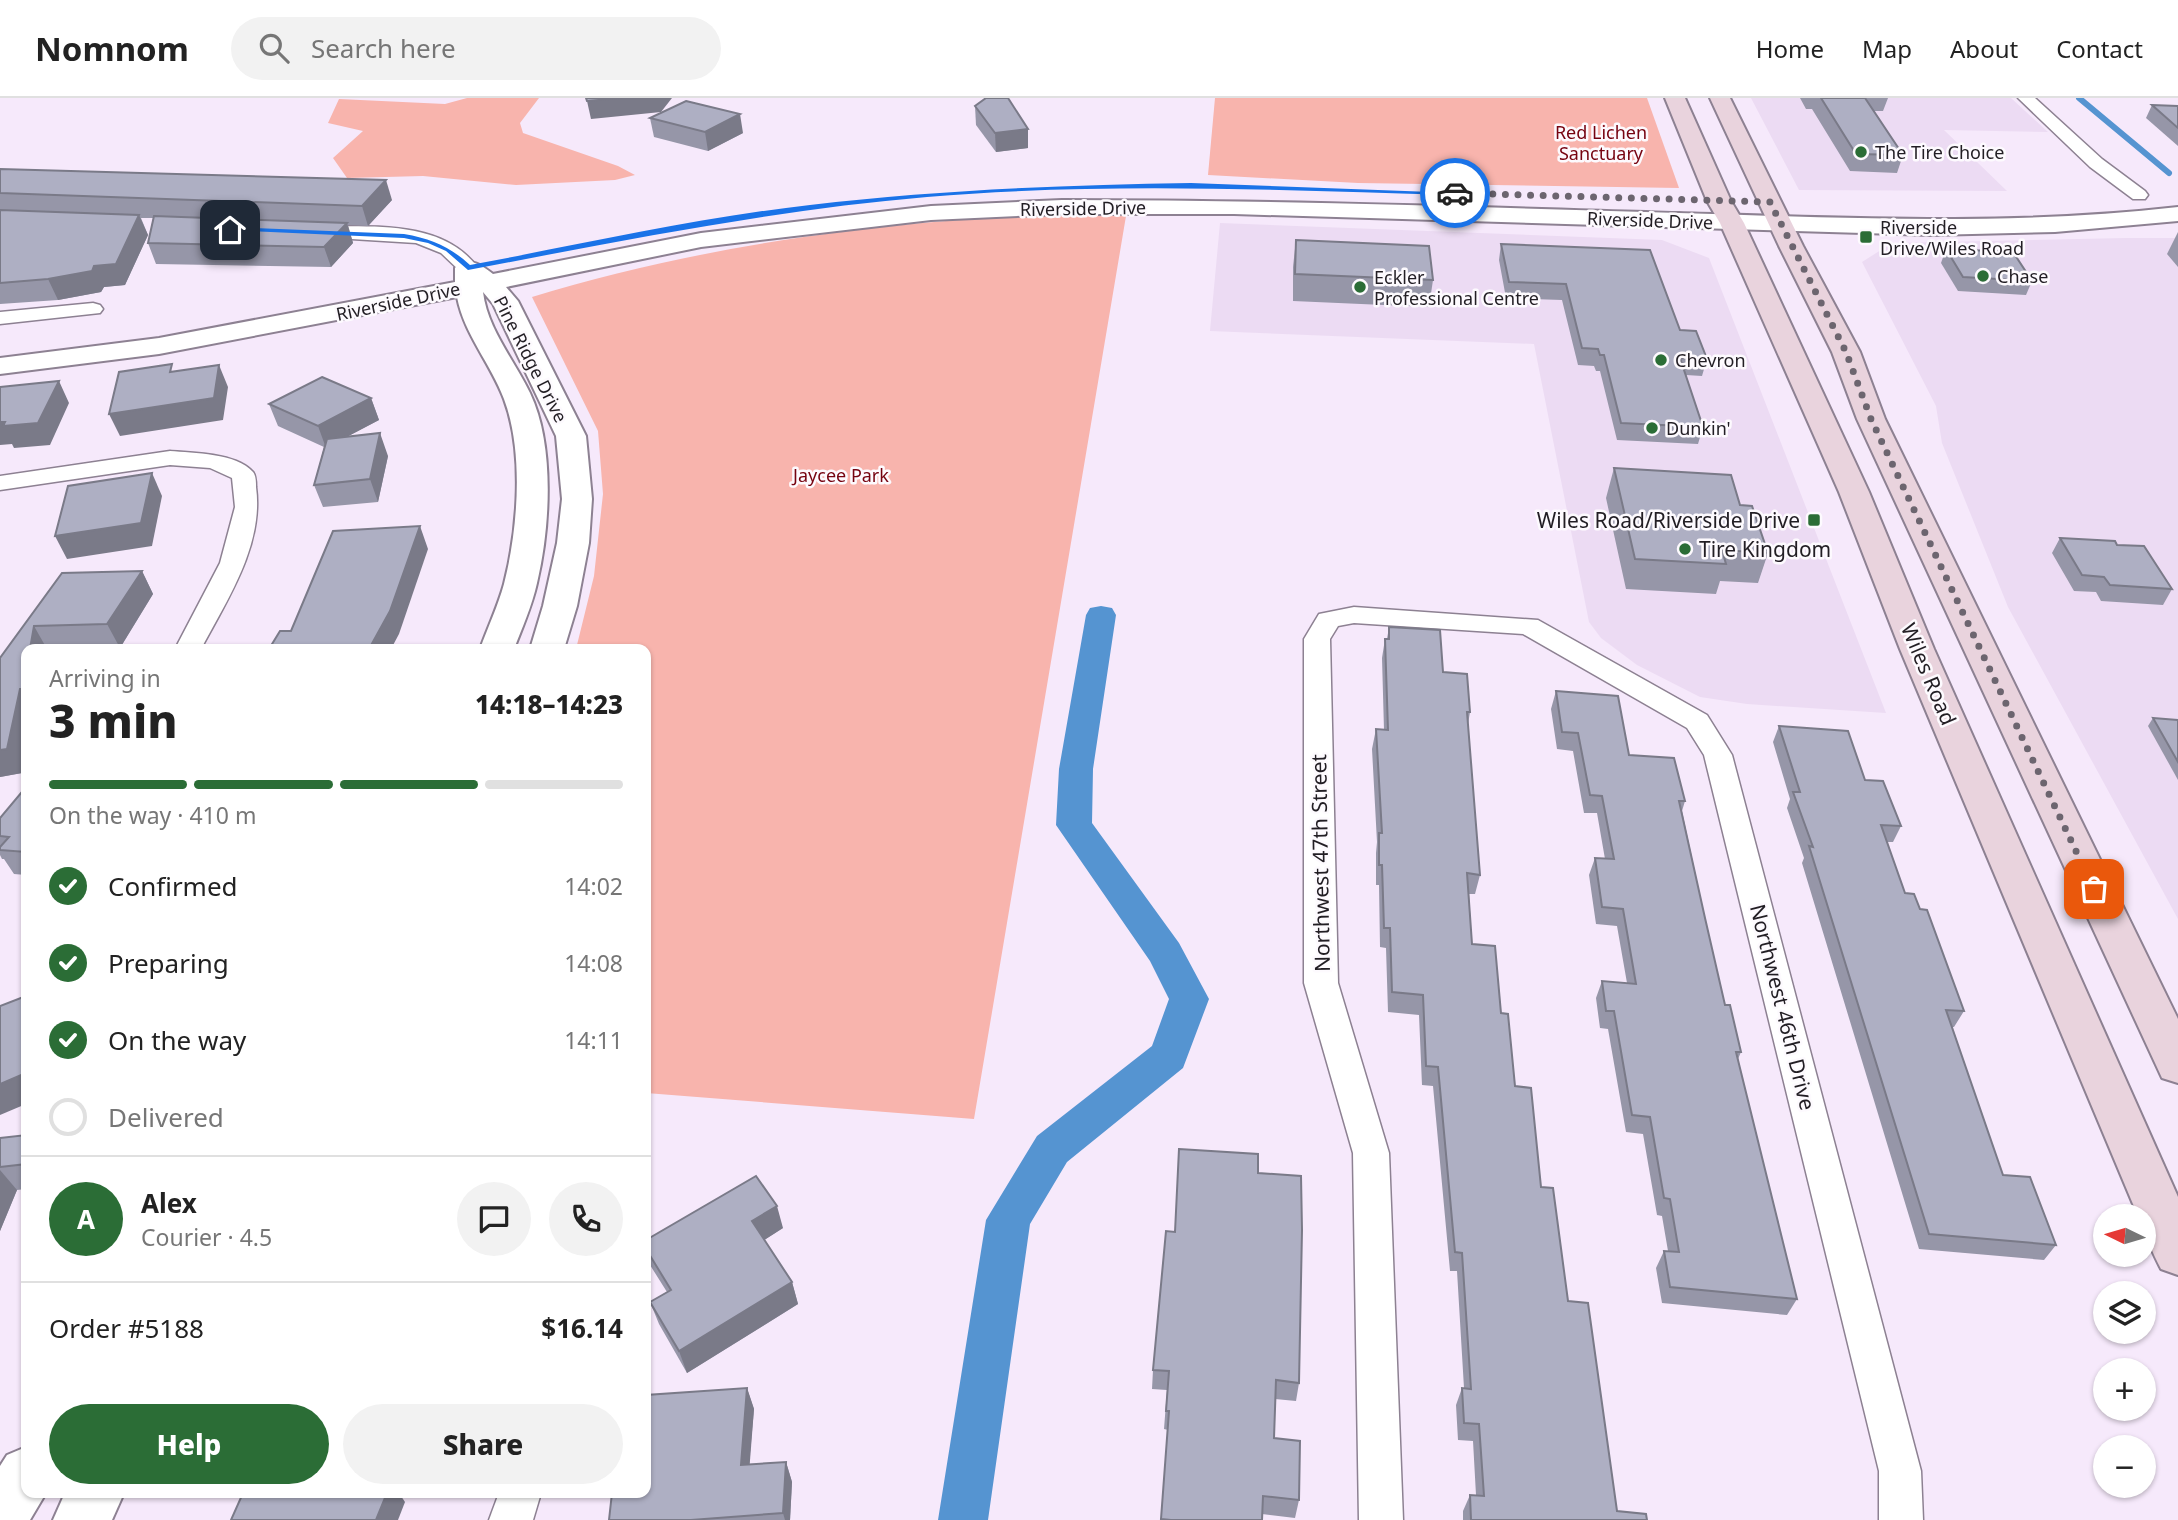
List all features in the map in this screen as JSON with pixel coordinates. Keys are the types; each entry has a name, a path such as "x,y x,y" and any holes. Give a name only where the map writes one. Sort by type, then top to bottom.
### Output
{"main road":[{"name":"Wiles Road","path":"1675,98 1719,201 1732,223 1854,492 1917,649 2178,1253"},
{"path":"1720,98 1846,352 1871,419 2178,1065"}],"street":[{"path":"2025,98 2096,163 2139,195"},
{"name":"Riverside Drive","path":"0,366 159,346 474,279 635,234 807,207 928,195 1052,187 1191,185 1719,201 1775,213 2022,228 2107,223 2178,214"},
{"path":"2101,198 2165,191"},
{"name":"Riverside Drive","path":"0,347 179,325 701,240 932,213 1049,207 1234,207 1732,223 1775,213 1921,205"},
{"path":"285,232 417,238 449,250 474,279"},
{"name":"Pine Ridge Drive","path":"474,279 474,311 517,397 527,425 532,460 531,513 520,587 499,644"},
{"name":"Pine Ridge Drive","path":"474,279 505,301 571,436 577,499 573,543 548,644"},
{"path":"0,318 93,309"},
{"path":"0,483 170,458 215,461 243,475 247,507 233,563 191,644"},
{"name":"Northwest 47th Street","path":"1381,1520 1371,1153 1321,984 1317,639 1328,620 1354,615 1495,622"},
{"name":"Northwest 46th Drive","path":"1495,622 1529,626 1697,722 1718,755 1900,1471 1901,1520"},
{"path":"0,1520 21,1484"},
{"path":"81,1520 93,1498"},
{"path":"511,1520 518,1498"}],"shaded area":[{"path":"1751,98 2011,98 2048,132 1944,130 2007,191 1799,190"},
{"path":"1220,223 1662,240 1709,258 1886,713 1747,704 1700,697 1637,665 1601,638 1589,622 1534,344 1210,331"},
{"path":"2178,238 2178,919 2008,607 1942,443 1936,406 1862,262 1892,243"}],"green space":[{"path":"467,98 539,98 520,123 523,133 618,166 635,175 615,180 516,185 423,176 347,178 333,158 363,131 328,123 339,99 445,104"},
{"name":"Red Lichen Sanctuary","path":"1215,98 1647,98 1679,188 1358,183 1208,175"},
{"name":"Jaycee Park","path":"1067,215 1126,216 974,1119 651,1093 651,644 577,644 594,576 603,494 598,431 532,297 630,270 782,240 884,227"}],"building":[{"path":"586,98 621,98 587,101"},
{"path":"986,98 1008,98 1028,129 995,133 975,106"},
{"path":"1821,98 1865,98 1903,155 1856,154"},
{"path":"686,101 740,114 705,132 650,118"},
{"path":"2152,105 2178,106 2178,128"},
{"path":"0,169 386,180 362,206 0,193"},
{"path":"0,210 139,215 116,264 94,266 92,271 48,279 0,283"},
{"path":"154,216 347,223 324,247 148,243"},
{"path":"1296,240 1429,246 1433,280 1295,274"},
{"path":"1501,244 1650,250 1680,330 1696,331 1707,359 1680,358 1703,427 1621,423 1604,355 1600,355 1598,349 1582,348 1566,284 1509,282"},
{"path":"1946,249 2013,252 2032,281 1963,277"},
{"path":"172,364 170,372 219,365 214,398 109,414 119,372"},
{"path":"322,377 371,398 318,426 269,404"},
{"path":"59,381 38,423 3,426 5,422 0,422 0,387"},
{"path":"380,433 370,479 314,485 327,439"},
{"path":"1614,468 1731,475 1740,505 1752,506 1768,553 1722,550 1726,564 1635,559"},
{"path":"152,473 141,523 55,536 68,486"},
{"path":"420,526 390,611 372,644 272,644 280,631 291,631 333,531"},
{"path":"2060,538 2115,541 2117,545 2144,546 2172,589 2110,585 2104,577 2082,575"},
{"path":"142,571 107,624 34,626 31,644 21,644 21,689 7,749 0,750 0,658 62,573"},
{"path":"1389,627 1440,630 1443,672 1467,674 1470,712 1467,712 1480,875 1467,873 1472,944 1495,946 1501,1013 1508,1014 1515,1086 1531,1088 1541,1187 1553,1188 1568,1301 1588,1303 1617,1511 1646,1514 1647,1520 1471,1520 1470,1495 1484,1496 1479,1424 1464,1423 1462,1388 1471,1389 1462,1253 1455,1252 1438,1067 1426,1066 1423,995 1392,992 1390,928 1384,928 1382,865 1379,865 1379,833 1382,833 1376,729 1388,730 1385,639 1389,639"},
{"path":"1556,691 1618,696 1629,755 1674,758 1685,801 1679,801 1705,918 1725,1005 1730,1005 1741,1052 1736,1052 1797,1299 1670,1287 1664,1251 1679,1252 1670,1199 1664,1198 1650,1117 1632,1115 1614,1011 1606,1011 1602,981 1636,984 1623,909 1602,907 1595,858 1614,859 1602,796 1590,795 1578,733 1562,732"},
{"path":"2153,718 2178,720 2178,762"},
{"path":"1779,726 1848,731 1865,780 1883,781 1901,826 1881,825 1905,893 1914,894 1920,909 1927,910 1964,1011 1946,1010 2003,1175 2030,1177 2056,1245 1929,1234 1809,846 1813,847 1793,792 1800,792"},
{"path":"21,793 21,852 0,850 9,837 0,836 0,818"},
{"path":"21,998 21,1075 0,1084 0,1006"},
{"path":"21,1136 21,1165 0,1167 0,1138"},
{"path":"1179,1149 1258,1154 1258,1173 1301,1176 1299,1383 1276,1380 1274,1438 1300,1441 1299,1500 1263,1496 1262,1520 1161,1519 1169,1411 1166,1411 1169,1371 1153,1370 1166,1231 1175,1232"},
{"path":"756,1176 777,1206 752,1221 792,1282 679,1351 651,1304 671,1290 651,1257 651,1237"},
{"path":"747,1388 741,1465 786,1462 783,1513 691,1520 609,1520 611,1498 651,1498 651,1395"},
{"path":"241,1498 385,1498 376,1520 231,1520"}],"waterway":[{"path":"2079,98 2169,173"},
{"path":"963,1520 1008,1220 1052,1149 1169,1056 1189,999 1165,953 1074,825 1076,769 1101,615"}],"way so far":[{"path":"1455,193 1770,202 1846,352 1871,419 2094,889"}],"place":[{"name":"The Tire Choice","path":"1861,152"},
{"name":"Riverside Drive/Wiles Road","path":"1866,237"},
{"name":"Chase","path":"1983,276"},
{"name":"Eckler Professional Centre","path":"1360,287"},
{"name":"Chevron","path":"1661,360"},
{"name":"Dunkin'","path":"1652,428"},
{"name":"Wiles Road/Riverside Drive","path":"1814,520"},
{"name":"Tire Kingdom","path":"1685,549"}],"route":[{"path":"230,230 404,236 430,241 449,250 468,268 635,234 807,207 928,195 1066,187 1191,185 1455,193"}]}
